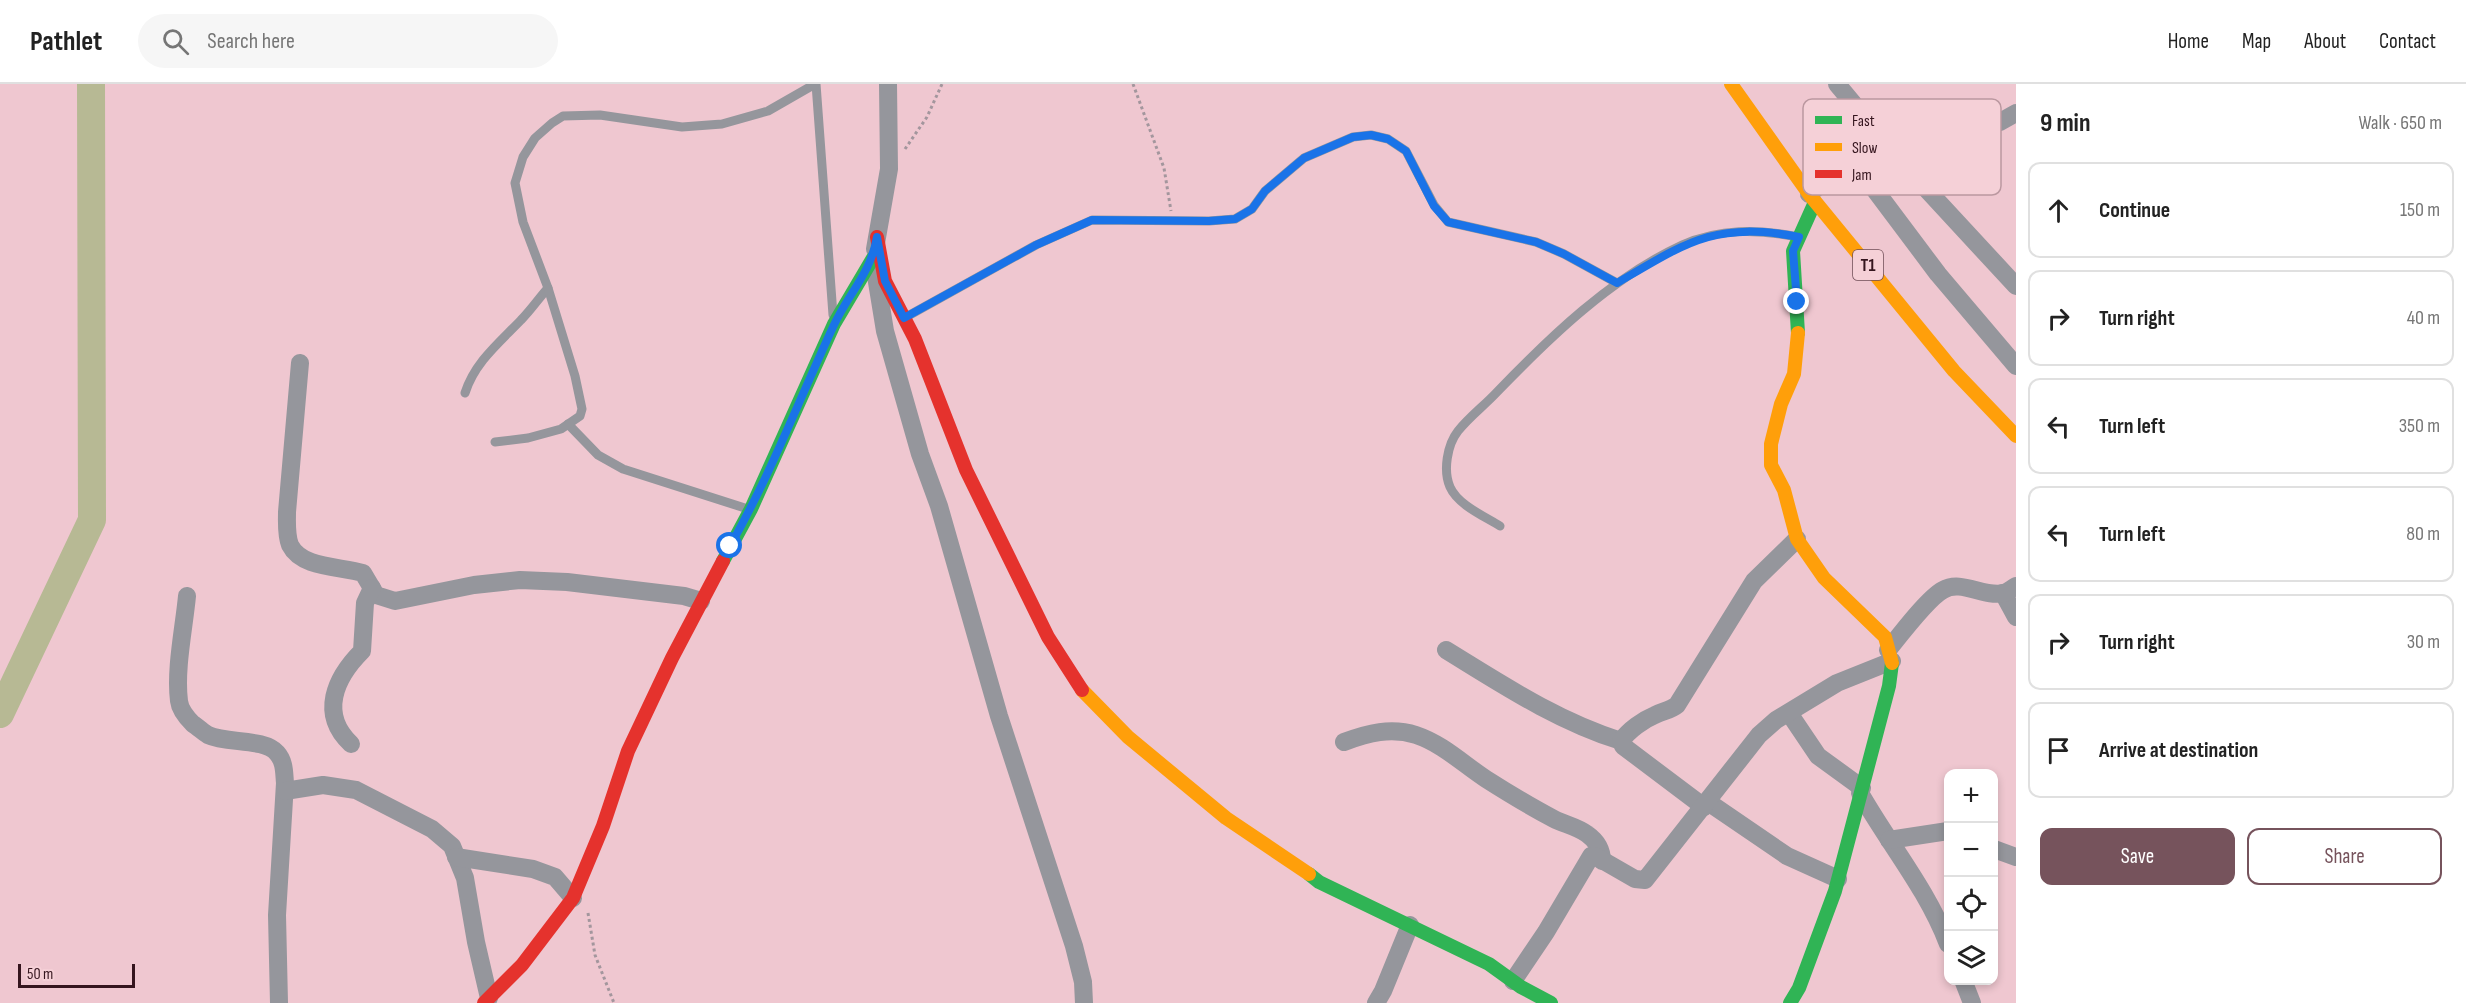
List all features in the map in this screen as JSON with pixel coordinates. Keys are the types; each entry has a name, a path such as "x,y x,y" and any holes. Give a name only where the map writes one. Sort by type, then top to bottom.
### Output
{"main road":[{"name":"T1","path":"1731,84 1803,185"},
{"name":"T1","path":"1810,195 1954,371 2016,436"},
{"path":"1790,1003 1799,988 1838,879 1889,686 1890,655 1885,637 1824,578 1797,539 1784,490 1771,465 1771,444 1782,404 1794,374 1799,322 1793,251 1812,198"},
{"path":"877,237 885,281 915,339 966,470 1048,637 1083,691 1128,737 1226,818 1282,854 1319,882 1489,964 1516,990 1551,1003"},
{"path":"487,1000 522,965 575,892 603,826 628,751 701,601 751,510 834,324 873,258"}],"street":[{"path":"888,84 889,169 873,258 885,331 920,454 939,506 999,716 1074,946 1083,982 1084,1003"},
{"path":"1837,84 1850,99"},
{"path":"2001,121 2016,113"},
{"path":"1812,198 1815,195"},
{"path":"1879,195 1938,274 2016,366"},
{"path":"1933,195 2016,286"},
{"path":"300,363 287,534 291,546 308,561 363,573 376,596 395,601 474,585 520,580 548,580 684,596 701,601"},
{"path":"1621,741 1628,732 1654,715 1673,709 1677,705 1716,639 1754,582 1797,539"},
{"path":"1516,990 1546,932 1591,856 1595,856 1635,879 1645,880 1759,735 1837,683 1890,655 1905,628 1943,590 1954,587 1990,593 2010,590 2016,618"},
{"path":"351,744 335,724 333,710 340,678 347,665 362,651 365,603 372,588"},
{"path":"187,596 179,703 187,718 206,734 222,739 261,744 271,748 278,753 284,764 285,790 277,915 279,1003"},
{"path":"1446,650 1542,708 1596,733 1621,741 1623,746 1706,804 1787,856 1838,879"},
{"path":"1789,713 1818,756 1861,790 1944,933"},
{"path":"1344,742 1365,734 1391,730 1416,735 1442,747 1485,779 1552,818 1586,833 1599,845 1602,861"},
{"path":"285,790 323,785 356,790 432,830 452,846 465,878 487,1000"},
{"path":"1889,840 1944,832"},
{"path":"1998,850 2016,857"},
{"path":"456,856 533,869 555,877 575,892"},
{"path":"1376,1003 1410,925"},
{"path":"1965,985 1972,1003"}],"lane":[{"path":"495,442 528,438 561,429 580,416 582,409 575,376 548,288 523,222 515,183 523,157 536,138 563,116 610,116 682,127 722,124 768,111 815,84 834,324"},
{"path":"904,318 1036,245 1092,220 1235,219 1252,209 1265,191 1304,158 1353,137 1371,135 1388,139 1406,151 1434,206 1448,222 1536,242 1564,254 1617,283"},
{"path":"1500,526 1464,503 1450,489 1447,473 1448,454 1457,432 1547,340 1617,283 1682,245 1711,235 1743,230 1769,231 1799,237"},
{"path":"465,393 469,380 479,363 523,319 548,288"},
{"path":"568,424 598,455 623,469 751,510"}],"path":[{"path":"889,169 927,117 942,84"},
{"path":"1132,84 1164,168 1172,220"},
{"path":"575,892 588,913 595,955 614,1003"}],"waterway":[{"path":"0,714 92,520 91,84"}],"traffic: fast":[{"path":"1798,333 1793,251 1815,202"},
{"path":"723,561 751,509 834,324 873,258"},
{"path":"1790,1003 1799,988 1835,891 1889,686 1892,663"},
{"path":"1309,874 1319,882 1489,964 1521,987 1551,1003"}],"traffic: slow":[{"path":"1731,84 1803,186"},
{"path":"1810,195 1954,371 2016,436"},
{"path":"1798,333 1794,374 1781,404 1771,444 1771,465 1784,490 1797,539 1824,578 1885,637 1892,663"},
{"path":"1082,690 1128,737 1226,818 1309,874"}],"traffic: jam":[{"path":"877,237 885,281 915,339 966,470 1048,637 1082,690"},
{"path":"484,1003 522,965 573,898 603,826 628,751 672,658 723,561"}],"route":[{"path":"730,546 751,510 834,324 873,258 877,237 885,281 904,318 1036,245 1092,220 1209,221 1235,219 1252,209 1265,191 1304,158 1353,137 1371,135 1388,139 1406,151 1434,206 1448,222 1536,242 1564,254 1617,283 1682,245 1711,235 1743,230 1769,231 1799,237 1793,251 1797,302"}]}
